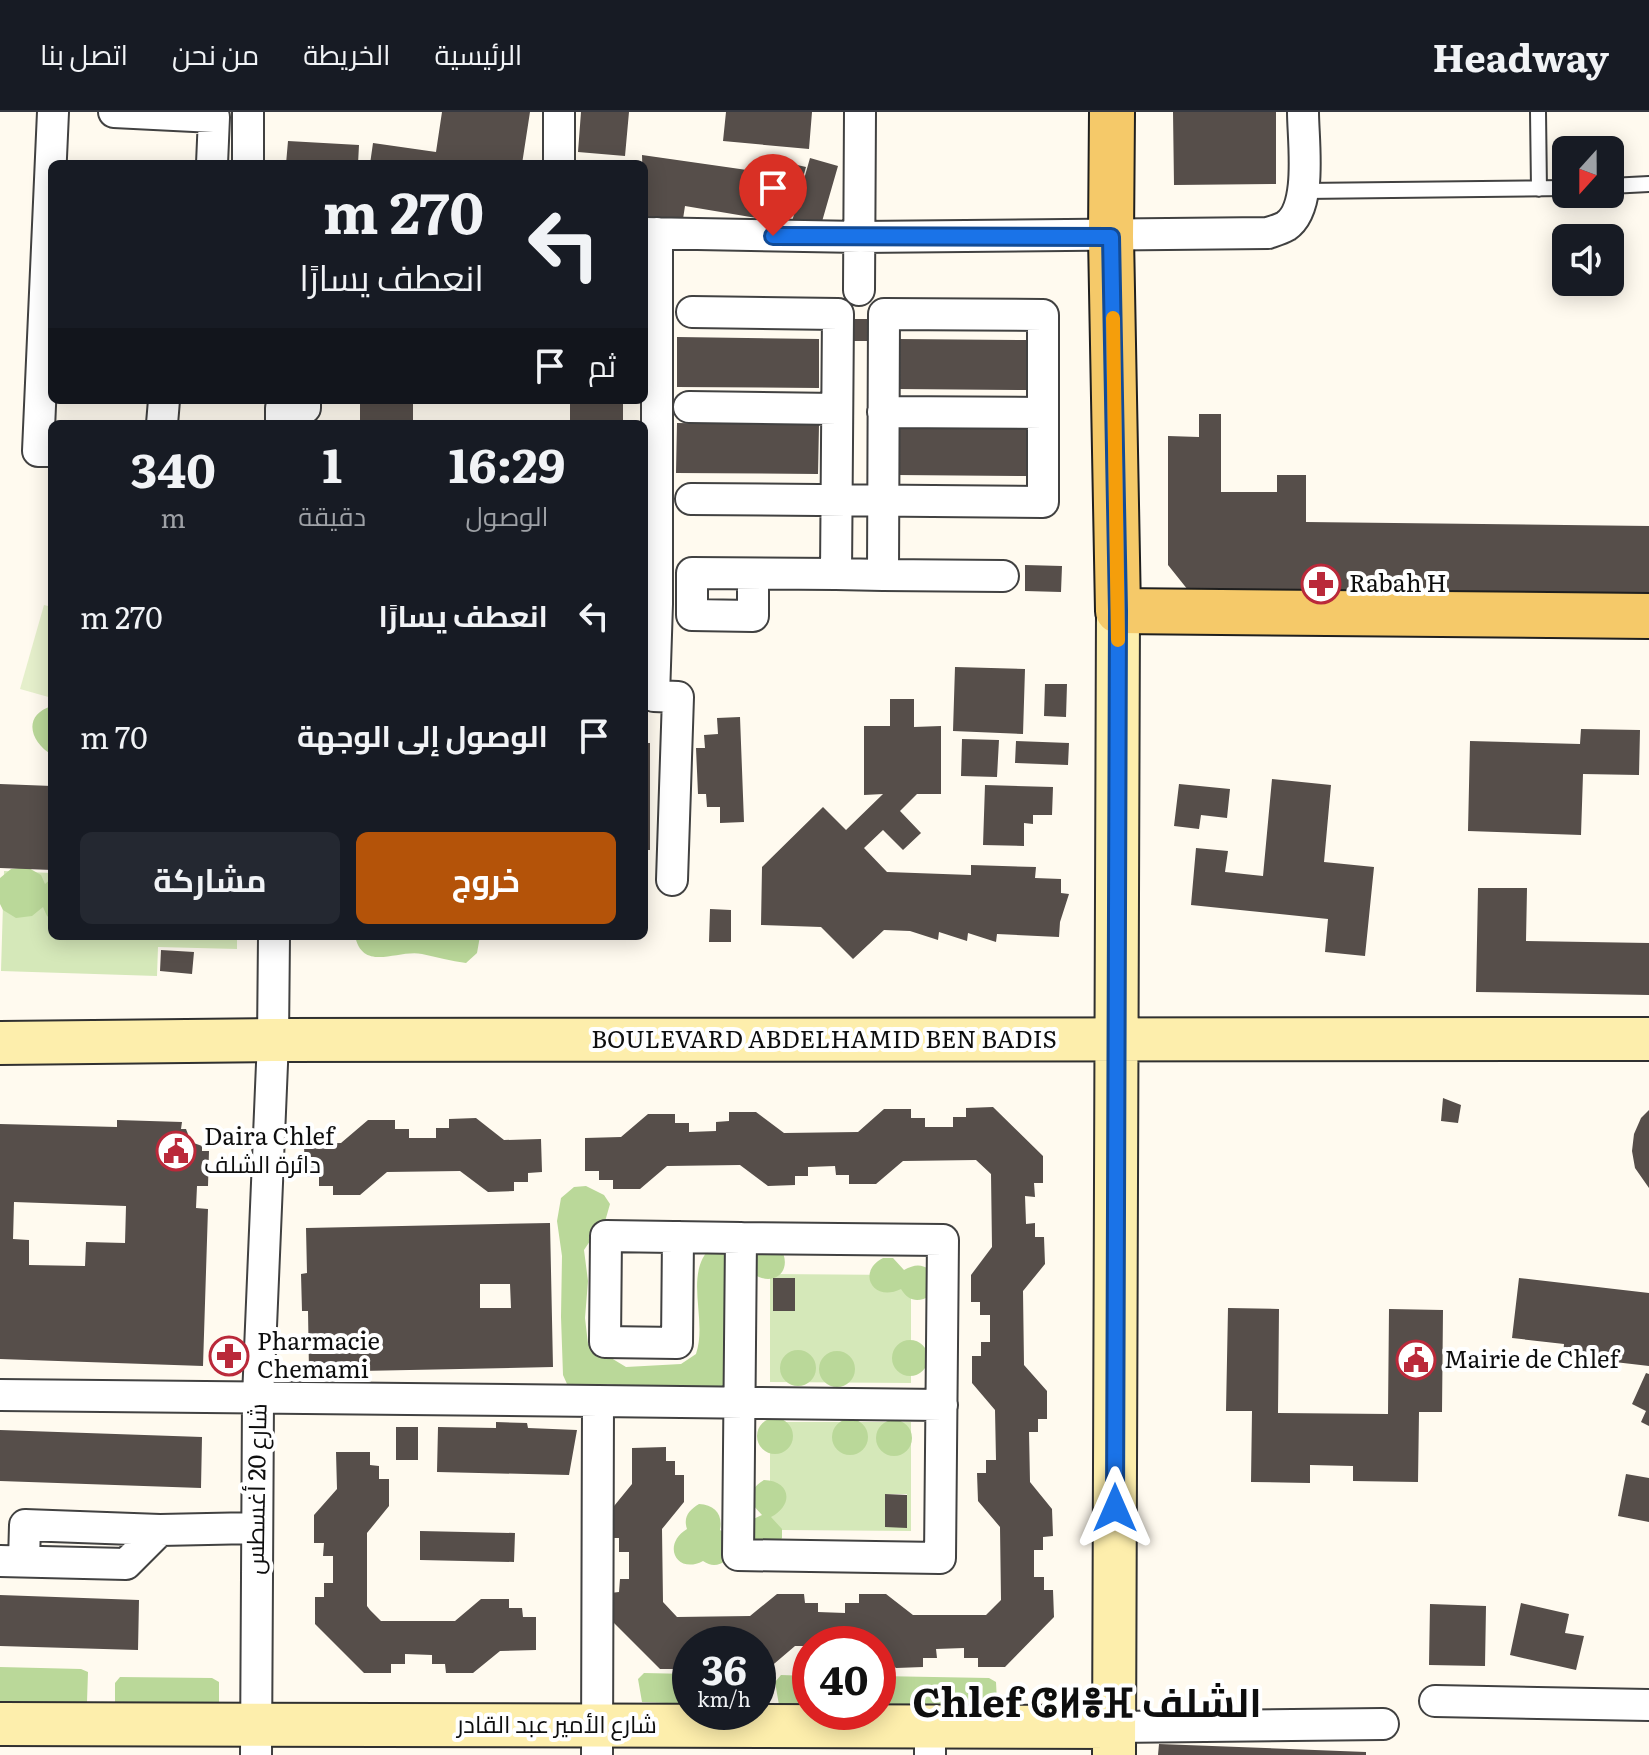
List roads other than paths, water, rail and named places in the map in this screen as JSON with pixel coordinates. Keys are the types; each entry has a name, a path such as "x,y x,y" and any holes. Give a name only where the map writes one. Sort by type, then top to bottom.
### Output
{"main road":[{"path":"1112,112 1111,237 1118,611 1114,1741"},
{"path":"1118,611 1649,616"},
{"name":"BOULEVARD ABDELHAMID BEN BADIS","path":"0,1043 1649,1039"},
{"name":"شارع الأمير عبد القادر","path":"0,1724 256,1740 1114,1741"}],"street":[{"path":"51,160 53,112"},
{"path":"114,112 214,117 212,160"},
{"path":"248,112 248,160"},
{"path":"559,112 559,160"},
{"path":"836,574 838,314 859,290 860,112"},
{"path":"672,880 678,697 654,696 657,604 650,233 1111,237 1268,233 1287,225 1299,210 1304,191 1303,112"},
{"path":"48,225 38,451 48,451"},
{"path":"691,499 1043,502 1043,315 884,314 859,290"},
{"path":"692,312 838,314"},
{"path":"883,575 884,314"},
{"path":"689,407 837,409"},
{"path":"883,412 1043,413"},
{"path":"753,574 1003,576"},
{"name":"شارع 20 أغسطس","path":"256,1740 255,1528 274,940"},
{"path":"678,1237 943,1240 940,1558 738,1555 741,1238"},
{"path":"0,1395 942,1405"},
{"path":"596,1740 598,1401"},
{"path":"12,1561 25,1525 160,1530 255,1528"},
{"path":"1435,1701 1649,1705"},
{"path":"1114,1741 1383,1724"}],"lane":[{"path":"1538,112 1539,189"},
{"path":"1624,185 1649,184"},
{"path":"1304,191 1552,189"}],"place":[{"name":"Rabah H","path":"1321,584"},
{"name":"Daira Chlef دائرة الشلف","path":"176,1151"},
{"name":"Pharmacie Chemami","path":"229,1356"},
{"name":"Mairie de Chlef","path":"1416,1360"}],"district":[{"name":"Chlef ⵛⵍⴻⴼ الشلف","path":"1087,1703"}]}
